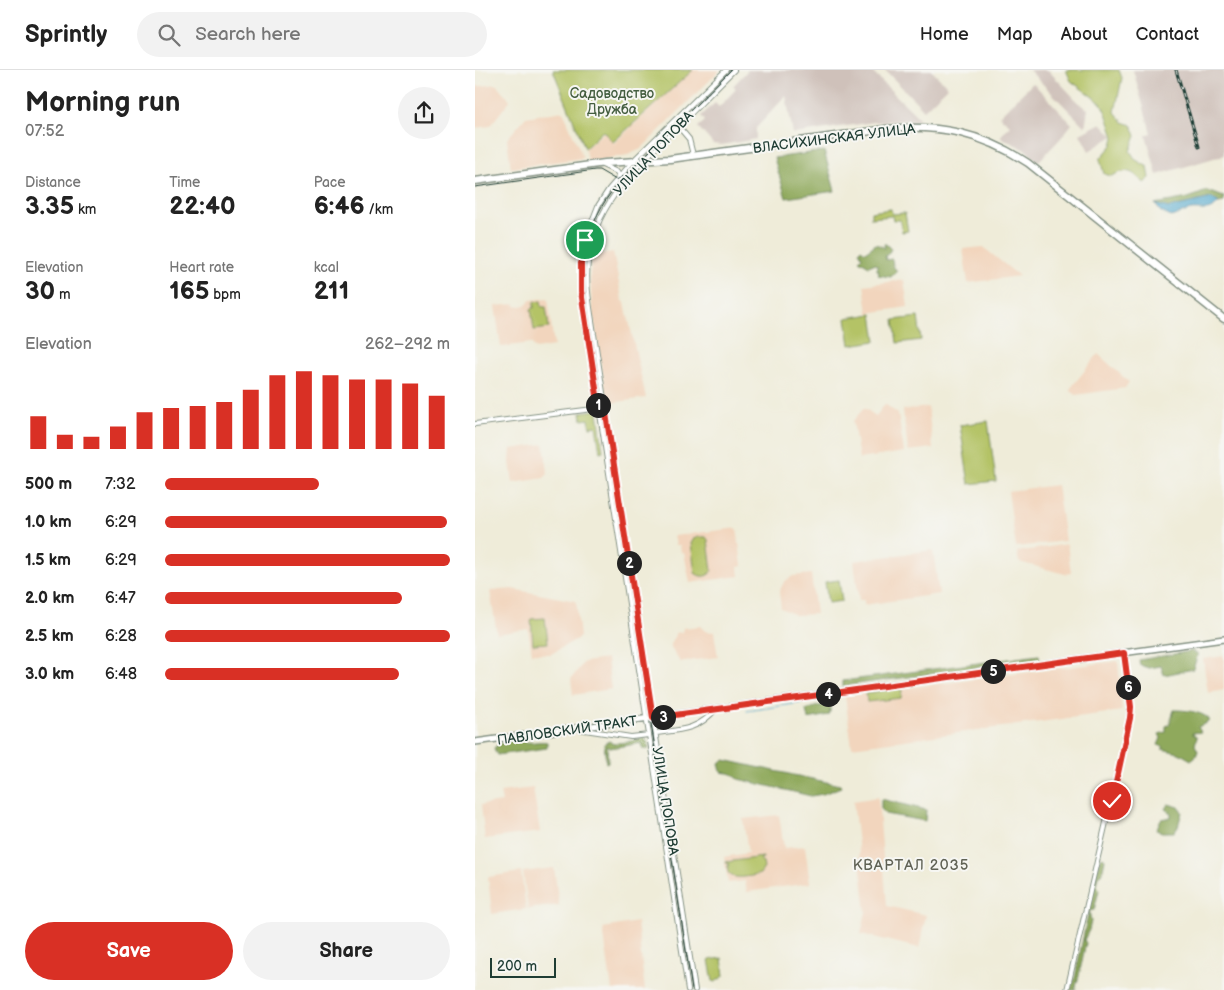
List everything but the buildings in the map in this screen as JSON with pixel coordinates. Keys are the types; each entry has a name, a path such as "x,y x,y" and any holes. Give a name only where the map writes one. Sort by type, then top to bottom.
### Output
{"highway":[{"name":"ВЛАСИХИНСКАЯ УЛИЦА","path":"475,181 598,164 693,155 902,128 943,129 973,136 1002,148 1027,163 1224,319"}],"main road":[{"name":"УЛИЦА ПОПОВА","path":"688,990 581,291 581,261 591,221 601,200 619,176 726,70"},
{"name":"УЛИЦА ПОПОВА","path":"695,990 588,290 589,254 595,230 604,210 618,188 734,70"},
{"path":"678,126 689,139 693,155"},
{"path":"623,161 644,150"},
{"path":"598,164 611,168 619,176"},
{"path":"596,389 603,388"},
{"path":"475,424 605,407"},
{"name":"ПАВЛОВСКИЙ ТРАКТ","path":"475,742 1224,639"},
{"path":"635,643 641,642"},
{"path":"1067,990 1128,728 1131,707 1124,653"},
{"path":"655,734 681,730 702,723 717,709"},
{"path":"571,729 591,730 631,738 649,735"},
{"path":"658,789 664,788"}],"shaded area":[{"path":"693,70 720,70 641,149 628,155 588,162 585,149 604,132 614,143"},
{"path":"748,70 870,70 921,120 874,122 793,134 786,96 756,128 756,139 722,145 713,144 698,127 705,121 701,116 715,103 719,107 736,89 733,86"},
{"path":"885,70 931,70 948,87 924,110"},
{"path":"1029,70 1048,70 1081,105 1088,109 1085,127"},
{"path":"1133,70 1224,70 1224,155 1157,175 1146,135 1151,133"},
{"path":"1033,83 1072,124 1038,162 1026,150 1000,137 1010,125 999,116"},
{"path":"496,84 510,100 490,126 475,128 475,87"},
{"path":"563,111 583,158 511,168 507,139 526,117"},
{"path":"1101,123 1113,136 1089,151 1080,134"},
{"path":"983,247 1019,276 968,283 963,249"},
{"path":"613,252 622,299 625,303 646,398 610,403 607,402 592,306 590,274 592,255"},
{"path":"904,280 908,307 868,313 864,285"},
{"path":"548,298 554,346 536,349 531,343 501,347 495,306 515,304 517,307 526,305 530,300"},
{"path":"1098,354 1129,382 1125,388 1076,395 1070,389"},
{"path":"885,404 898,414 904,452 859,459 853,421 864,408 876,416"},
{"path":"928,407 933,448 908,451 903,410"},
{"path":"544,444 548,474 544,478 513,483 510,462 511,449"},
{"path":"1057,485 1065,541 1016,547 1008,491"},
{"path":"737,528 742,566 738,567 739,576 690,583 684,553 681,552 680,545 676,545 674,536"},
{"path":"1067,544 1071,573 1065,574 1019,562 1017,552"},
{"path":"933,550 939,594 864,605 864,600 859,600 854,561"},
{"path":"811,574 816,614 795,615 781,608 779,592 784,582 793,576"},
{"path":"512,589 576,601 580,637 551,654 532,653 528,629 497,634 490,591"},
{"path":"700,626 705,631 714,632 718,657 680,662 671,648 676,633 682,632 683,628"},
{"path":"1224,656 1224,690 1208,693 1203,659"},
{"path":"607,659 611,689 573,695 571,679 584,662"},
{"path":"1118,661 1122,711 852,747 845,696"},
{"path":"533,788 540,832 485,839 481,805 502,802 500,792"},
{"path":"878,797 887,906 926,915 919,948 861,934 866,912 853,801"},
{"path":"779,815 784,848 805,846 810,883 747,892 745,881 728,883 724,857 748,853 743,819"},
{"path":"554,868 559,905 528,909 523,872"},
{"path":"521,872 526,909 492,914 488,877"},
{"path":"637,922 645,990 612,990 603,928"}],"green space":[{"name":"Садоводство Дружба","path":"553,70 693,70 613,142 603,131 585,148"},
{"path":"1066,70 1119,70 1122,78 1115,112 1123,122 1132,125 1136,136 1130,151 1136,160 1148,167 1150,178 1144,183 1133,173 1129,172 1122,172 1112,176 1104,174 1100,159 1112,145 1114,137 1106,113 1101,103 1071,81"},
{"path":"824,151 835,191 786,198 774,158"},
{"path":"1207,191 1224,197 1224,202 1219,203 1212,198 1169,208 1155,204 1188,198"},
{"path":"891,209 892,214 905,213 908,231 902,232 900,220 893,220 892,216 871,218 871,212"},
{"path":"876,244 885,248 884,244 886,244 891,249 885,256 886,260 892,259 893,266 897,271 891,277 878,275 877,265 869,266 859,260 862,257 859,251 861,249 865,252"},
{"path":"541,301 542,307 546,307 549,328 534,330 531,309 534,308 534,302"},
{"path":"872,314 876,341 850,345 846,318"},
{"path":"918,317 921,340 897,343 894,320"},
{"path":"596,410 598,412 603,451 600,452 596,426 590,427 589,419 582,420 581,412"},
{"path":"988,421 996,481 969,484 960,425"},
{"path":"706,537 708,540 712,571 709,575 704,576 695,573 691,543 693,539"},
{"path":"839,580 842,601 828,603 825,582"},
{"path":"545,618 548,643 533,644 531,619"},
{"path":"1192,651 1198,654 1193,669 1164,675 1161,666 1149,668 1140,665 1139,660"},
{"path":"1039,655 1040,659 843,686 843,681"},
{"path":"902,690 901,698 867,702 866,693"},
{"path":"829,705 831,707 829,715 808,719 806,710"},
{"path":"1174,710 1197,713 1209,719 1208,722 1198,727 1201,732 1192,733 1197,737 1195,745 1198,751 1191,760 1179,753 1162,749 1164,747 1158,745 1161,738 1159,734 1166,732 1166,726 1169,725"},
{"path":"644,738 647,740 649,749 643,749 642,743 610,748 607,746 608,762 606,763 604,744 609,741 614,744"},
{"path":"520,740 547,742 547,748 497,755 494,748 500,744"},
{"path":"724,760 840,785 841,787 823,794 811,796 738,779 732,774 721,772 719,763"},
{"path":"881,799 926,810 925,821 885,814 881,810"},
{"path":"1168,804 1179,807 1182,812 1178,826 1174,832 1156,830 1161,819 1171,817 1171,813 1165,809"},
{"path":"763,857 760,859 764,868 760,874 737,877 729,874 729,863 726,862"},
{"path":"1103,857 1105,859 1102,873 1098,876 1096,885 1099,890 1094,910 1089,911 1091,921 1084,940 1086,943 1078,978 1075,990 1070,990 1075,977 1097,870"},
{"path":"722,958 724,976 715,982 713,981 709,960"}],"water":[{"path":"1212,198 1219,203 1211,209 1186,211 1171,217 1161,212 1155,204 1169,208"}],"waterway":[{"path":"747,711 800,703"}],"tram line":[{"path":"692,990 588,316 584,275 587,248 593,227 601,208 611,193 629,172 731,70"},
{"path":"475,187 595,170 599,170 616,180 625,176"}],"railway":[{"path":"1176,70 1199,147"}],"district":[{"name":"КВАРТАЛ 2035","path":"911,865"}],"route":[{"path":"585,240 581,261 581,291 599,408 605,407 653,718 1124,653 1131,707 1112,801"}]}
